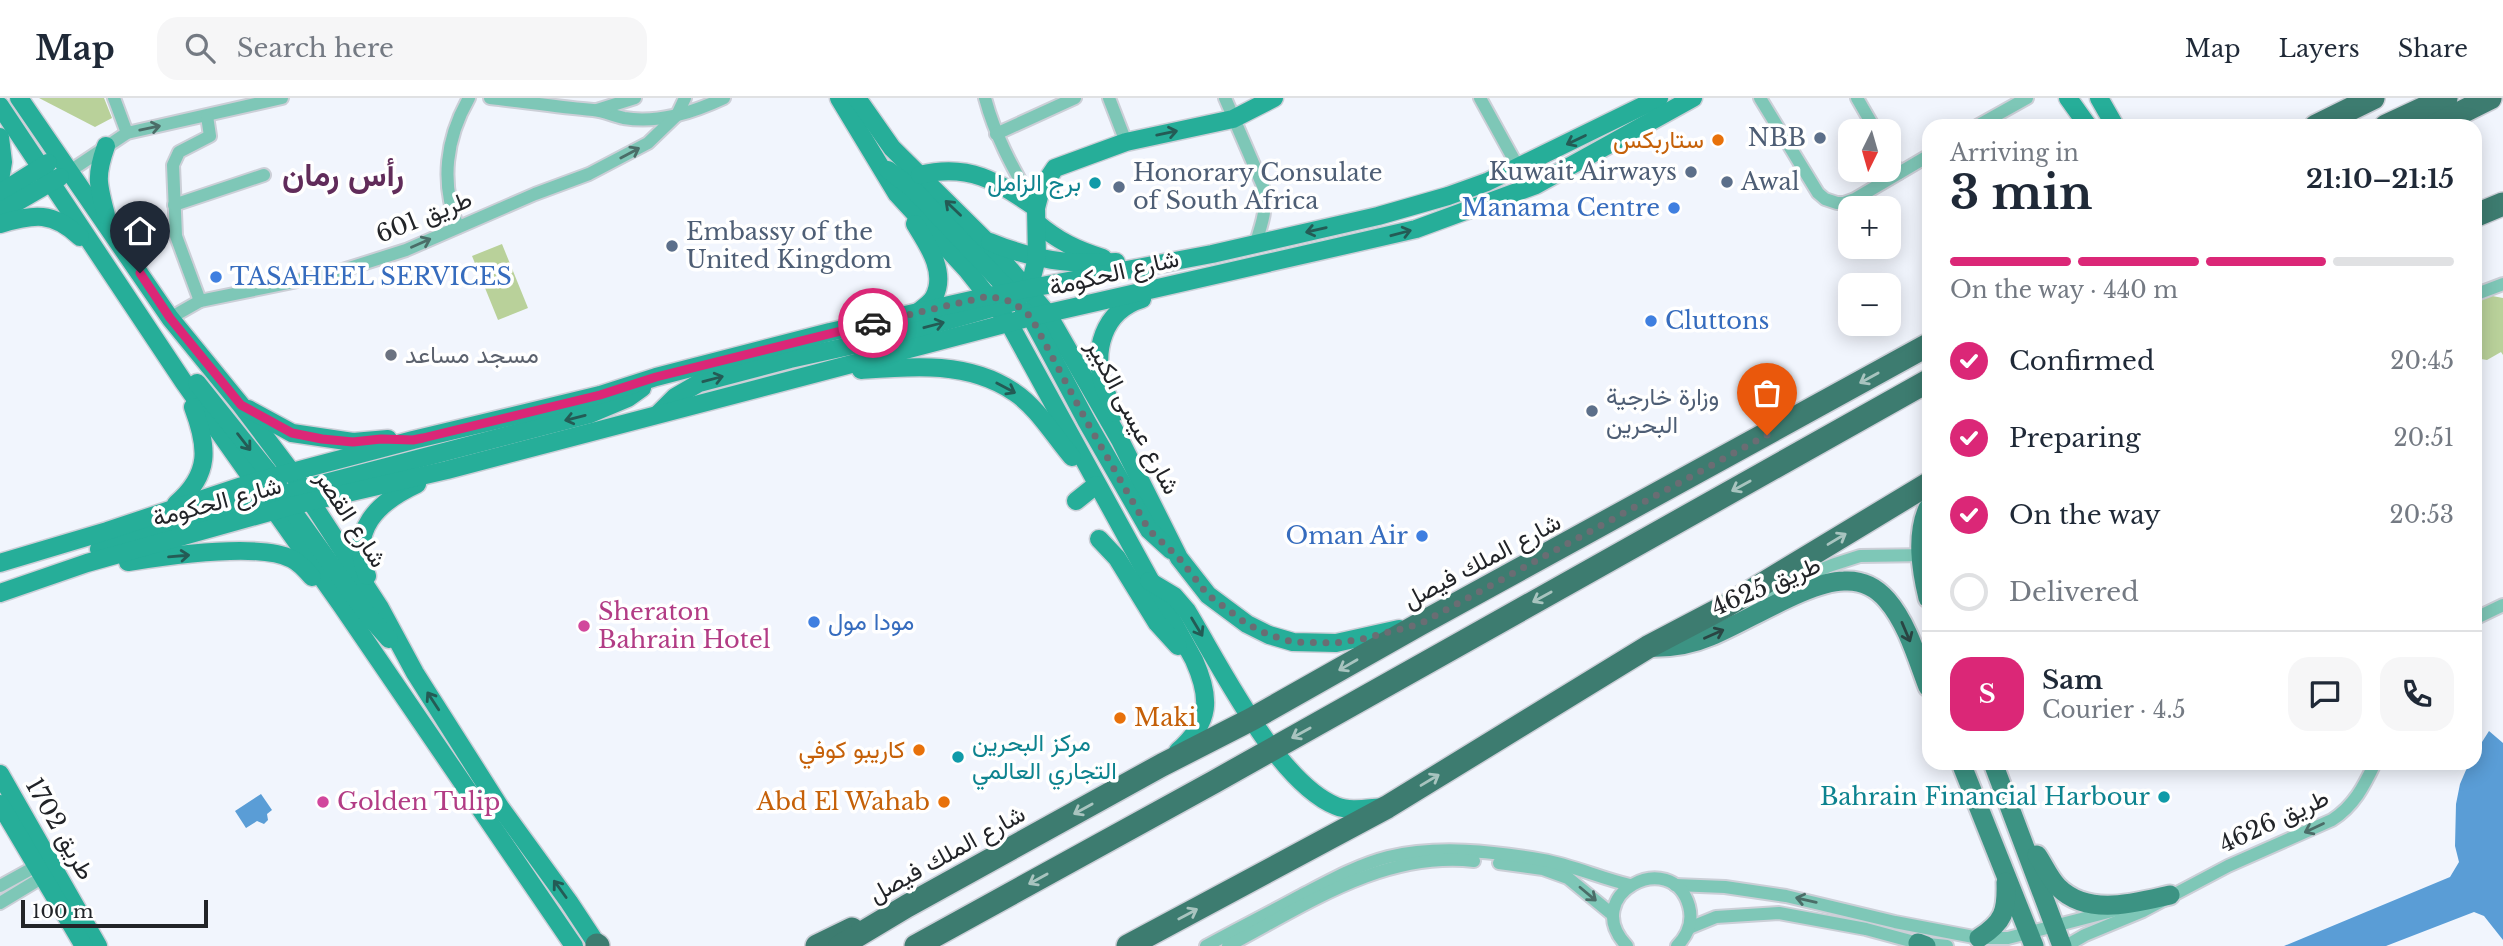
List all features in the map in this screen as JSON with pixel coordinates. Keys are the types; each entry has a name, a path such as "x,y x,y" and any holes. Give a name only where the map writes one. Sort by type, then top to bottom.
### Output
{"highway":[{"path":"2330,119 2373,98"},
{"path":"2401,119 2446,98"},
{"path":"2448,119 2490,98"},
{"path":"2482,213 2503,204"},
{"name":"شارع الملك فيصل","path":"840,946 1162,765 1252,719 1922,348"},
{"path":"916,946 1272,750 1922,384"},
{"path":"1128,946 1387,807 1648,647 1728,605 1922,488"},
{"path":"817,946 831,937 907,906"}],"main road":[{"name":"شارع القصر","path":"19,98 170,318 241,405 282,492 342,606 592,946"},
{"path":"839,98 934,257 939,281 934,299 917,313"},
{"path":"857,98 892,148 985,240 1009,298 1009,323 1194,660 1205,693 1205,712 1192,739 1162,765"},
{"path":"656,415 675,397 699,383 790,359 887,338 1009,298 1037,258 1037,216 1041,189 1055,168 1126,142 1233,119 1274,98"},
{"name":"شارع الحكومة","path":"0,593 282,492 413,440 917,313 1009,298 1255,245 1378,216 1448,196 1518,167 1658,98"},
{"name":"شارع الحكومة","path":"0,563 107,531 171,508 447,470 1039,315 1389,237 1491,204 1536,185 1693,98"},
{"path":"2068,98 2083,119"},
{"path":"2099,99 2111,119"},
{"name":"شارع القصر","path":"0,106 183,381 380,608 406,659 500,807 569,902 592,946"},
{"path":"0,137 3,162 0,180"},
{"path":"106,146 98,170 98,183 110,228"},
{"path":"0,193 65,164"},
{"path":"881,165 911,187 1009,298"},
{"path":"0,212 45,175"},
{"path":"920,175 1000,191 1037,216 1054,237 1073,248 1116,262 1152,267"},
{"path":"897,194 1009,298 1039,315 1122,465 1093,480 1076,500"},
{"path":"0,225 26,217 48,217 66,225 97,254"},
{"path":"985,240 1037,258 1084,264 1116,262"},
{"path":"1120,440 1100,366 1101,343 1107,325 1132,302 1217,275"},
{"path":"139,314 173,352 282,492 366,613 406,659"},
{"name":"شارع عيسى الكبير","path":"1039,315 1120,440 1122,465 1134,486 1179,558 1208,595 1247,624 1269,635 1293,642 1336,643 1420,624"},
{"path":"819,372 908,366 941,367 998,383 1016,393 1093,480"},
{"path":"53,573 75,558 90,552 282,492 590,414 628,398 656,377"},
{"path":"171,508 191,491 203,466 200,426 183,381"},
{"path":"241,405 292,433 353,442 413,440"},
{"path":"380,608 362,565 360,550 370,518 389,498 447,470"},
{"path":"1106,504 1134,486"},
{"path":"1099,539 1117,558 1157,622 1194,660"},
{"path":"87,563 116,564 216,553 267,552 291,558 303,567 331,599 342,606"},
{"path":"1149,581 1174,596 1187,611 1272,750 1298,779 1335,806 1348,809 1387,807"},
{"name":"طريق 4625","path":"1648,647 1669,648 1691,643 1712,636 1814,588 1835,582 1853,582 1874,588 1896,611 1922,673"},
{"path":"1964,770 2033,942"},
{"path":"1996,770 2060,939"},
{"name":"طريق 1702","path":"0,774 84,946"},
{"name":"طريق 1702","path":"0,804 46,866 98,946"},
{"path":"2017,830 2052,880 2074,899 2104,905 2129,904 2170,895"},
{"path":"1979,938 1997,925 2006,909 2006,871"}],"street":[{"path":"114,98 127,133"},
{"path":"65,164 106,146 127,133 282,98"},
{"path":"458,227 450,208 447,162 458,118 470,98"},
{"path":"490,98 596,110 637,119 690,113 724,98"},
{"path":"596,110 635,98"},
{"path":"677,115 685,98"},
{"path":"985,98 1004,153 1037,216"},
{"path":"996,134 1074,98"},
{"path":"1109,98 1126,142"},
{"path":"1224,98 1266,198 1266,210 1255,245"},
{"path":"1480,98 1518,167"},
{"path":"1649,98 1658,98"},
{"path":"1760,98 1815,188 1825,199 1844,203 1882,182"},
{"path":"1857,98 1869,119"},
{"path":"1990,119 2027,98"},
{"name":"طريق 601","path":"170,318 200,301 327,275 406,250 589,173 632,152 661,132 677,115"},
{"path":"200,301 176,236 173,166 179,152 210,136 207,116"},
{"path":"1901,172 1922,160"},
{"path":"174,205 264,175"},
{"path":"2482,292 2503,284"},
{"path":"1728,605 1860,556 1922,556"},
{"path":"2482,615 2503,605"},
{"name":"طريق 4626","path":"1630,885 1647,878 1657,878 1675,886 1725,887 1786,896 1895,922 1979,938 2008,938 2033,942 2060,939 2085,935 2143,911 2228,866 2332,820 2355,801 2371,770"},
{"path":"1206,946 1351,871 1388,857 1415,852 1468,851 1527,857 1630,885 1618,898 1613,915 1616,932 1627,946"},
{"path":"1228,946 1367,875 1416,862 1441,859 1513,864 1556,873 1568,878 1613,915"},
{"path":"0,886 46,866"},
{"path":"0,903 46,866"},
{"path":"1675,886 1687,900 1690,909 1689,928 1677,946"},
{"name":"طريق 4626","path":"2060,939 2170,895"},
{"path":"1689,928 1716,917 1779,913 1866,929 1922,945 1947,946"}],"green space":[{"path":"39,98 104,98 112,118 95,127"},
{"path":"502,244 528,308 498,320 472,256"},
{"path":"2487,295 2503,298 2503,355 2501,352 2487,360 2482,359 2482,300"}],"water":[{"path":"2489,731 2503,743 2503,940 2484,916 2474,912 2386,946 2284,946 2450,877 2459,862 2455,846 2456,804 2460,784 2466,770 2482,770 2482,742"},
{"path":"261,794 272,810 267,814 268,820 264,824 257,821 246,828 235,811"}],"way so far":[{"path":"873,323 989,296 1018,305 1031,317 1149,530 1179,558 1208,595 1227,610 1269,635 1293,642 1336,643 1420,624 1767,435"}],"place":[{"name":"NBB","path":"1820,138"},
{"name":"ستاربكس","path":"1718,140"},
{"name":"Kuwait Airways","path":"1691,172"},
{"name":"Awal","path":"1727,182"},
{"name":"برج الزامل","path":"1095,183"},
{"name":"Honorary Consulate of South Africa","path":"1119,187"},
{"name":"Manama Centre","path":"1674,208"},
{"name":"Embassy of the United Kingdom","path":"672,246"},
{"name":"TASAHEEL SERVICES","path":"216,277"},
{"name":"Cluttons","path":"1651,321"},
{"name":"مسجد مساعد","path":"391,355"},
{"name":"وزارة خارجية البحرين","path":"1592,411"},
{"name":"Oman Air","path":"1422,536"},
{"name":"مودا مول","path":"814,622"},
{"name":"Sheraton Bahrain Hotel","path":"584,626"},
{"name":"Maki","path":"1120,718"},
{"name":"كاريبو كوفي","path":"919,750"},
{"name":"مركز البحرين التجاري العالمي","path":"958,757"},
{"name":"Bahrain Financial Harbour","path":"2164,797"},
{"name":"Golden Tulip","path":"323,802"},
{"name":"Abd El Wahab","path":"944,802"}],"district":[{"name":"رأس رمان","path":"343,175"}],"route":[{"path":"140,273 170,318 241,405 292,433 353,442 423,438 600,395 656,377 873,323"}]}
